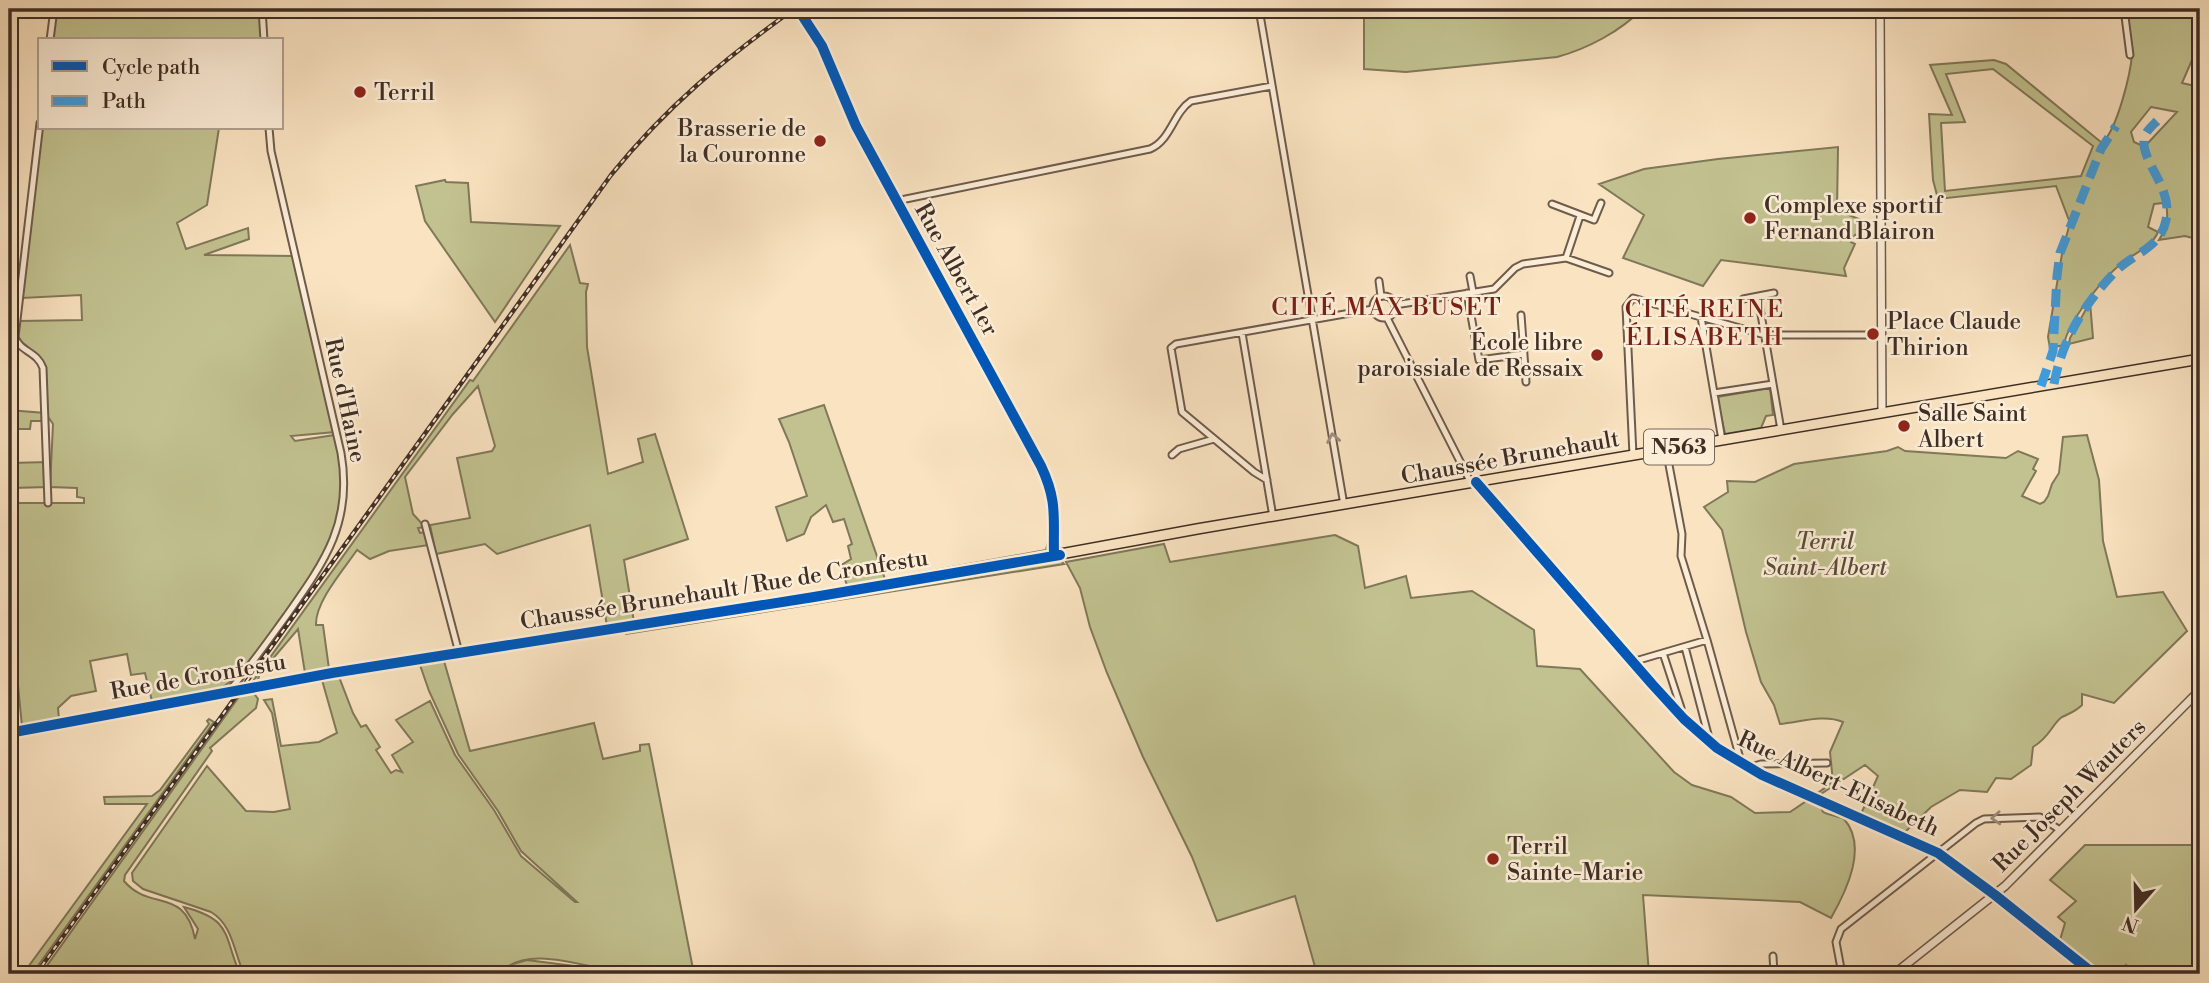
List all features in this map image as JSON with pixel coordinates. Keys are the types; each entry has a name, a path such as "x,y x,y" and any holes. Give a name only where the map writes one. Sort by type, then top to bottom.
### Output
{"main road":[{"name":"Chaussée Brunehault","path":"1057,555 2200,359"},
{"name":"Chaussée Brunehault / Rue de Cronfestu","path":"396,663 814,597 1057,555"},
{"name":"Rue de Cronfestu","path":"11,733 229,691 396,663"}],"street":[{"path":"50,38 54,9"},
{"path":"262,9 264,38"},
{"name":"Rue Albert 1er","path":"798,9 822,46 856,126 1052,489 1057,555"},
{"path":"1259,9 1344,505"},
{"path":"1880,9 1882,413"},
{"path":"2124,9 2130,55"},
{"path":"896,201 1150,149 1162,141 1182,109 1191,101 1272,86"},
{"path":"39,130 15,337 19,345 38,357 43,368 48,503"},
{"name":"Rue d'Haine","path":"229,691 248,669 324,562 337,533 344,498 341,453 271,151 269,130"},
{"path":"1552,204 1594,220 1601,203"},
{"path":"1566,258 1580,216"},
{"path":"1395,305 1498,286 1518,265 1566,258 1609,273"},
{"path":"1470,276 1479,360 1524,354"},
{"path":"1379,281 1381,296"},
{"path":"1743,299 1774,293"},
{"path":"1381,296 1388,297 1395,305 1394,313 1387,318 1378,317 1373,309 1376,300 1381,296"},
{"path":"1758,297 1781,430"},
{"path":"1633,455 1626,307 1629,300 1639,299 1765,335 1881,335"},
{"path":"1267,480 1182,412 1170,351 1176,344 1373,309"},
{"path":"1521,316 1526,382"},
{"path":"1701,317 1722,440"},
{"name":"Rue Albert-Elisabeth","path":"1387,318 1474,482 1632,662 1710,742 1747,768 1938,853 2094,974"},
{"path":"1242,333 1273,517"},
{"path":"1714,393 1773,384"},
{"path":"1172,455 1178,449 1214,439"},
{"path":"1666,449 1682,534 1681,556 1739,755 1738,761"},
{"path":"425,524 459,653"},
{"path":"1632,662 1707,640"},
{"path":"1685,647 1710,742"},
{"path":"1663,653 1681,708 1678,712"},
{"name":"Rue Joseph Wauters","path":"1894,974 1995,895 2200,690"},
{"path":"9,695 11,733"},
{"path":"1747,768 1762,764 1826,763"},
{"path":"1842,974 1836,942 1839,932 1983,819 2040,817 2060,830"},
{"path":"1773,956 1774,974"}],"green space":[{"path":"57,9 260,9 262,38 52,38"},
{"path":"1364,9 1642,9 1603,38 1557,57 1406,72 1364,69"},
{"path":"2126,9 2200,9 2200,56 2195,53 2182,83 2200,87 2200,240 2185,236 2159,240 2167,220 2165,199 2163,203 2154,204 2148,227 2158,232 2155,238 2126,260 2096,290 2072,325 2064,345 2050,348 2048,337 2063,248 2070,223 2056,186 1938,199 1933,180 1929,114 1952,115 1930,65 1994,60 2006,64 2102,143 2118,114 2129,74 2132,48","holes":["1993,69 2093,146 2081,176 1945,191 1941,123 1965,122 1946,74","2151,107 2177,112 2147,144 2146,150 2134,142 2131,132"]},
{"path":"41,130 219,130 207,205 177,223 186,249 248,228 249,239 204,255 293,256 335,432 291,436 295,441 335,435 341,492 338,515 330,542 319,564 286,616 248,664 231,681 217,690 152,701 145,673 131,675 127,654 90,661 96,691 71,696 58,708 59,719 22,726 9,594 9,410 45,413 45,421 31,421 30,429 15,429 15,438 10,439 11,463 47,462 48,487 12,488 13,503 84,503 84,498 77,497 77,488 50,487 53,424 44,411 43,368 18,339 19,321 82,320 81,295 22,298"},
{"name":"Complexe sportif Fernand Blairon","path":"1838,147 1837,210 1866,222 1860,234 1855,235 1851,242 1855,244 1844,268 1846,276 1721,260 1703,286 1623,258 1644,215 1599,184 1644,169"},
{"path":"445,180 468,183 471,222 560,226 495,322 425,221 416,186"},
{"path":"570,245 580,283 588,284 587,347 608,474 643,462 638,439 655,434 688,539 624,560 634,622 607,626 590,525 497,554 485,544 436,554 430,525 470,518 457,458 492,451 495,446 478,386 405,477 413,514 425,527 418,528 420,533 426,532 429,545 389,551 370,559 357,550 331,586 317,616 316,625 323,625 329,669 305,673 298,629 259,675 258,682 251,684 470,380 473,381"},
{"path":"2090,302 2093,338 2069,344 2070,338"},
{"path":"1770,388 1773,415 1766,416 1761,428 1725,434 1717,397"},
{"path":"824,405 885,579 1046,550 1051,530 1048,551 844,590 843,587 847,585 840,566 851,559 848,546 852,544 844,519 833,522 826,505 811,517 804,534 787,541 776,507 807,496 779,419"},
{"name":"Terril Saint-Albert","path":"2087,435 2099,480 2103,541 2117,597 2163,592 2187,631 2114,703 2082,694 2082,705 2062,717 2033,747 2031,765 2011,779 1996,778 1987,792 1960,790 1931,807 1904,833 1861,814 1878,776 1865,765 1818,796 1815,795 1833,782 1830,752 1843,722 1820,719 1780,724 1774,705 1761,682 1746,632 1722,530 1704,507 1728,492 1727,481 1755,482 1794,464 1887,451 1898,447 1905,451 2006,458 2018,451 2038,459 2033,469 2036,471 2022,496 2040,504 2048,496 2059,473 2063,437"},
{"path":"1335,535 1358,546 1365,588 1406,576 1411,598 1472,591 1534,630 1537,666 1580,669 1674,772 1692,785 1731,797 1755,813 1790,812 1808,800 1820,805 1823,812 1844,819 1851,830 1855,855 1843,895 1831,918 1800,902 1643,895 1649,974 1317,974 1295,896 1217,921 1192,857 1143,757 1107,673 1090,627 1080,588 1066,562 1164,544 1170,562"},
{"path":"1060,560 1064,564 626,634 625,632"},
{"path":"444,661 470,751 594,723 603,759 640,751 640,745 649,744 694,974 640,974 637,967 637,974 622,973 565,961 528,959 512,964 500,974 244,974 224,924 211,912 143,889 133,881 132,873 207,766 246,811 274,812 290,809 272,713 264,700 272,699 281,746 319,742 337,733 322,680 339,677 353,713 361,727 366,725 380,747 376,750 391,773 396,770 402,772 392,755 413,742 396,720 430,701 455,755 494,810 521,856 577,902 521,851 498,811 458,754 420,665"},
{"path":"253,692 258,699 256,708 210,748 212,751 125,875 124,881 145,896 166,902 183,912 195,939 198,929 184,907 211,917 224,931 240,974 41,974 241,694"},
{"path":"209,719 214,722 32,974 23,974 147,804 105,804 104,797 152,796 160,790 209,724"},
{"path":"2085,845 2200,845 2200,974 2138,974 2126,965 2119,974 2101,974 2060,940 2065,923 2058,917 2076,901 2050,880"},
{"path":"527,960 606,970 616,974 503,974 513,964"}],"railway":[{"path":"36,974 611,175 653,127 697,85 794,9"}],"marked path":[{"path":"2054,384 2063,352 2084,310 2115,272 2152,244 2163,230 2167,208 2165,196 2144,148 2145,135 2157,121"},
{"path":"2041,386 2053,351 2060,253 2101,149 2116,126"}],"cycle path":[{"path":"798,9 822,46 856,126 1041,466 1052,500 1054,556"},
{"path":"1476,482 1652,684 1684,719 1717,748 1762,775 1938,853 2094,974"},
{"path":"9,733 332,673 1060,555"}],"place":[{"name":"Terril","path":"360,92"},
{"name":"Brasserie de la Couronne","path":"820,141"},
{"name":"Complexe sportif Fernand Blairon","path":"1750,218"},
{"name":"Place Claude Thirion","path":"1873,334"},
{"name":"École libre paroissiale de Ressaix","path":"1597,355"},
{"name":"Salle Saint Albert","path":"1904,426"},
{"name":"Terril Sainte-Marie","path":"1493,859"}],"district":[{"name":"CITÉ MAX BUSET","path":"1387,307"},
{"name":"CITÉ REINE ÉLISABETH","path":"1705,323"}]}
